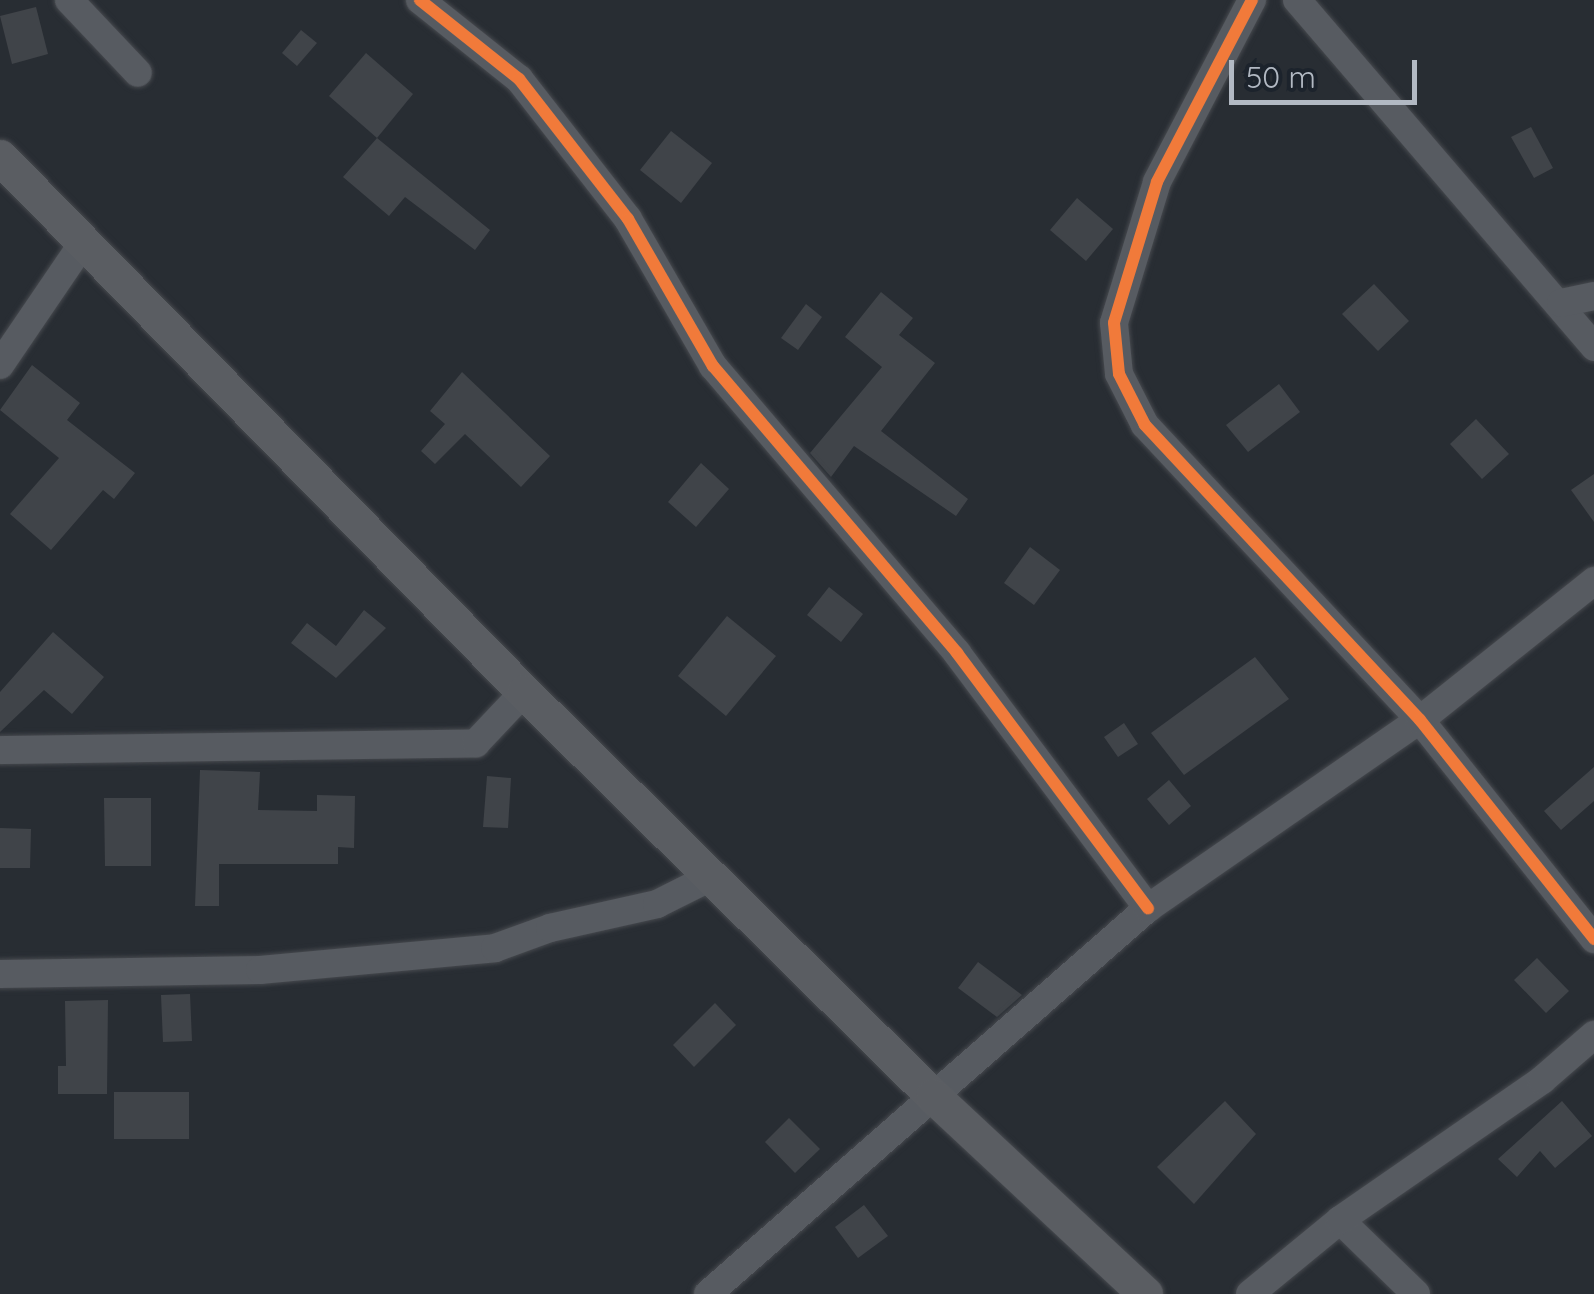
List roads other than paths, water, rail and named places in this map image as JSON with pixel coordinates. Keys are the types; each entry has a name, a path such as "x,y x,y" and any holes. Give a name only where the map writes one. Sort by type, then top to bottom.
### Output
{"main road":[{"path":"0,157 524,692 933,1096 1145,1294"}],"street":[{"path":"69,0 138,73"},
{"path":"420,0 519,79 628,219 714,366 957,654 1148,908"},
{"path":"1252,0 1157,182 1114,323 1119,374 1145,425 1420,720 1594,939"},
{"path":"1297,0 1408,137 1562,303 1594,347"},
{"path":"0,365 83,242"},
{"path":"1562,303 1594,296"},
{"path":"708,1294 1148,908 1420,720 1594,581"},
{"path":"0,750 476,744 524,692"},
{"path":"0,974 260,970 496,948 550,928 657,904 710,876"},
{"path":"1250,1294 1340,1220 1542,1080 1594,1035"},
{"path":"1340,1220 1416,1294"}]}
